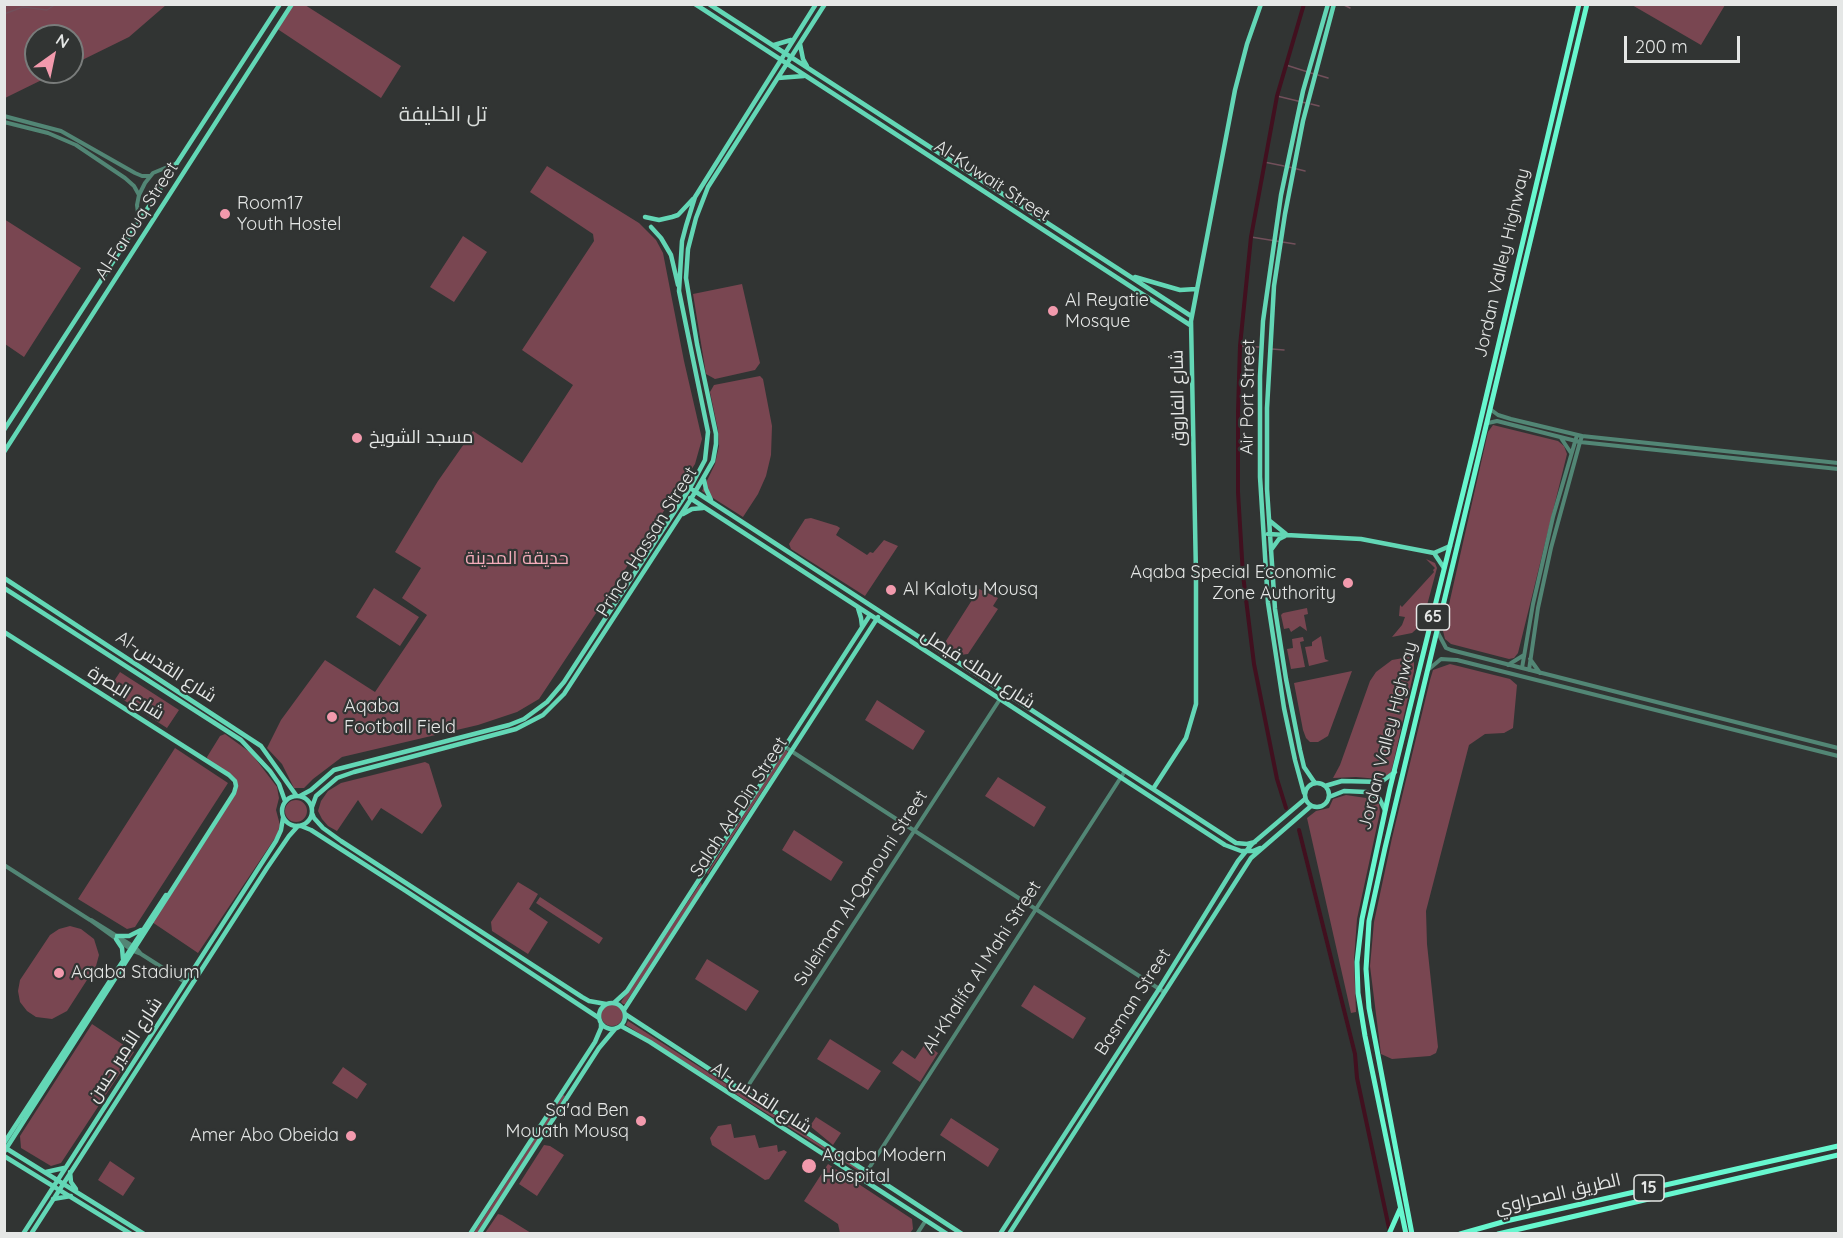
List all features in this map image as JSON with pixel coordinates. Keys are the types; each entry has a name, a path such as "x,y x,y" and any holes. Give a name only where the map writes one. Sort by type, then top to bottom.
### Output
{"highway":[{"name":"Jordan Valley Highway","path":"1413,1232 1369,1008 1366,969 1369,921 1433,651 1579,4"},
{"name":"Jordan Valley Highway","path":"1406,1233 1358,993 1357,962 1362,919 1385,810 1444,568 1478,444 1490,409 1587,4"},
{"path":"1425,650 1433,651"},
{"path":"1362,919 1369,921"},
{"name":"الطريق الصحراوي","path":"1460,1233 1839,1146"},
{"name":"الطريق الصحراوي","path":"1498,1233 1839,1155"},
{"path":"1766,1161 1768,1170"},
{"path":"1389,1233 1401,1208"}],"main road":[{"name":"Al-Farouq Street","path":"4,430 280,4"},
{"name":"Al-Farouq Street","path":"4,453 292,4"},
{"name":"Al-Kuwait Street","path":"695,4 1190,325"},
{"name":"Al-Kuwait Street","path":"709,4 1191,316"},
{"name":"Prince Hassan Street","path":"298,796 311,790 334,770 509,725 536,712 564,681 690,488 705,460 709,438 679,291 682,241 695,197 816,4"},
{"name":"Prince Hassan Street","path":"312,810 316,796 337,778 516,729 543,715 564,694 696,492 713,461 716,434 686,278 688,249 696,218 708,187 825,4"},
{"name":"شارع الفاروق","path":"1153,789 1183,744 1196,704 1196,575 1190,325 1237,81 1261,4"},
{"name":"Air Port Street","path":"1305,796 1294,760 1279,682 1267,594 1260,477 1260,376 1266,299 1288,156 1328,4"},
{"name":"Air Port Street","path":"1315,783 1304,767 1289,696 1275,609 1269,520 1267,408 1274,286 1298,143 1334,4"},
{"path":"771,45 786,43 793,38"},
{"path":"800,44 808,69"},
{"path":"768,52 772,63 771,73"},
{"path":"235,74 243,80"},
{"path":"778,78 804,76"},
{"path":"953,172 956,164"},
{"path":"645,217 659,220 678,215 695,197"},
{"path":"651,227 661,238 670,255 679,291"},
{"path":"126,242 136,248"},
{"path":"1125,273 1144,281 1180,290 1196,289"},
{"path":"17,411 27,416"},
{"path":"704,478 712,502"},
{"name":"شارع الملك فيصل","path":"690,488 1230,838 1241,844 1255,842"},
{"name":"شارع الملك فيصل","path":"685,495 1225,845 1246,851 1260,848"},
{"path":"680,515 692,509 705,508"},
{"path":"1269,520 1289,535"},
{"path":"1262,534 1361,538 1434,553 1450,546"},
{"path":"1271,550 1279,539 1289,535"},
{"path":"1434,553 1444,568"},
{"name":"Al-شارع القدس","path":"4,578 261,746 298,796"},
{"name":"Al-شارع القدس","path":"4,588 241,740 270,771 279,784 285,801"},
{"path":"854,604 860,613 861,628"},
{"name":"Salah Ad-Din Street","path":"615,1002 627,991 874,609"},
{"name":"Salah Ad-Din Street","path":"625,1012 880,612"},
{"path":"54,620 59,619 60,614"},
{"path":"63,626 63,622 68,620"},
{"name":"شارع البصرة","path":"4,632 233,778 236,786 234,793 175,883"},
{"path":"143,677 147,675 146,670"},
{"path":"150,682 150,677 155,676"},
{"path":"1385,810 1377,796 1361,791 1344,791 1329,797 1321,806 1311,806 1305,796 1308,786 1315,783 1325,786 1342,781 1381,782 1395,772"},
{"path":"1325,786 1329,797"},
{"path":"470,1233 604,1040 621,1026 625,1012 615,1002 606,1004 582,997 323,828 314,818 309,801 298,796 285,801 281,811 283,819 290,825 311,830 512,959 600,1020 607,1028 615,1029"},
{"name":"Basman Street","path":"1000,1233 1246,851 1305,796"},
{"name":"Basman Street","path":"1009,1233 1251,858 1311,806"},
{"path":"299,826 308,821 312,810"},
{"name":"شارع الأمير حسن","path":"31,1233 64,1183 185,982 276,841 283,819"},
{"name":"شارع الأمير حسن","path":"23,1233 64,1168 216,947 283,844 299,826"},
{"path":"1225,845 1230,838"},
{"path":"5,1149 123,959 133,948 143,928 175,883"},
{"path":"17,1155 13,1146 15,1130 175,883"},
{"path":"406,891 409,885"},
{"path":"123,959 122,948 116,938 129,936 143,928"},
{"path":"210,944 216,947"},
{"path":"512,959 516,954"},
{"path":"519,964 523,959"},
{"path":"479,1233 595,1042 601,1028 600,1010 606,1004"},
{"name":"Al-شارع القدس","path":"625,1012 962,1233"},
{"name":"Al-شارع القدس","path":"621,1026 688,1066 947,1233"},
{"path":"4,1134 15,1130"},
{"path":"5,1149 144,1233"},
{"path":"5,1149 42,1178 130,1233"},
{"path":"46,1172 64,1168"},
{"path":"70,1172 71,1182 77,1191"},
{"path":"42,1178 47,1185 48,1195"},
{"path":"53,1199 72,1197"}],"street":[{"path":"4,116 60,131 140,176 150,176 178,162"},
{"path":"4,122 30,127 62,138 113,169 130,182 139,195"},
{"path":"113,169 116,162"},
{"path":"139,222 136,212 139,195 150,176"},
{"path":"1490,409 1498,415 1511,419 1580,436 1839,464"},
{"path":"1486,424 1497,421 1590,443 1839,469"},
{"path":"1522,668 1541,568 1571,453 1580,436"},
{"path":"1561,437 1571,453"},
{"path":"1528,670 1551,548 1578,441"},
{"path":"1577,451 1590,443"},
{"path":"1437,631 1446,648 1839,748"},
{"path":"1445,658 1441,652 1446,648"},
{"path":"1508,665 1524,655"},
{"path":"1428,669 1445,658 1489,667 1839,756"},
{"path":"1530,659 1540,673"},
{"name":"Suleiman Al-Qanouni Street","path":"744,1092 1004,693"},
{"path":"1732,721 1732,728"},
{"path":"785,747 1164,992"},
{"name":"Al-Khalifa Al Mahi Street","path":"862,1179 1125,771"},
{"path":"4,865 185,982"},
{"path":"918,1233 926,1220"}],"green space":[{"path":"5,4 166,5 129,37 84,59 84,24 24,24 24,84 34,84 5,98"},
{"path":"1725,4 1701,45 1632,5"},
{"path":"292,5 305,5 401,66 381,98 276,28"},
{"name":"حديقة المدينة","path":"547,166 639,223 656,240 663,253 702,439 695,464 539,699 517,712 478,725 342,757 304,788 294,788 282,764 267,748 281,720 325,660 375,692 427,615 402,598 421,568 395,552 438,481 473,431 522,463 573,385 522,350 594,241 593,234 530,192"},
{"path":"4,219 81,268 24,357 5,344"},
{"path":"463,236 487,252 454,302 430,287"},
{"path":"742,284 760,363 755,370 715,379 706,374 693,294"},
{"path":"760,376 763,379 772,426 771,455 766,476 758,494 743,517 702,491 715,464 719,446 710,392 714,385"},
{"path":"1493,425 1558,441 1564,446 1567,454 1518,653 1514,658 1509,659 1451,644 1445,639 1443,631 1488,432"},
{"path":"811,518 837,526 840,528 836,535 867,555 870,552 873,553 884,540 898,546 865,596 791,549 789,544 805,519"},
{"path":"1426,559 1435,563 1437,568 1422,624 1412,633 1392,637 1402,625 1405,617 1399,616 1400,605 1402,607 1434,572 1435,568"},
{"path":"374,588 419,617 400,646 356,617"},
{"path":"979,589 998,598 993,606 998,609 968,654 960,655 944,644"},
{"path":"1307,608 1308,614 1304,615 1307,631 1300,626 1291,632 1289,628 1284,629 1281,615 1283,613"},
{"path":"1321,636 1325,659 1329,661 1309,666 1305,647 1312,646 1312,642"},
{"path":"1303,637 1304,641 1300,642 1305,667 1291,669 1287,649 1293,648 1292,639"},
{"path":"1409,657 1414,662 1414,671 1391,773 1379,779 1333,778 1340,765 1370,681 1376,672 1392,660"},
{"path":"1450,664 1510,679 1517,685 1513,728 1504,733 1485,734 1469,745 1426,911 1427,944 1438,1047 1436,1053 1430,1056 1392,1059 1381,1054 1370,966 1374,922 1430,680 1433,670"},
{"path":"1352,671 1328,736 1318,742 1310,742 1303,730 1294,683"},
{"path":"120,672 179,710 167,728 108,690"},
{"path":"877,700 925,731 913,750 865,720"},
{"path":"225,734 251,753 277,787 279,798 276,810 280,825 277,835 198,953 152,922 237,788 234,778 207,757 220,736"},
{"path":"175,748 228,783 135,927 127,929 78,899"},
{"path":"785,750 788,752 708,874 707,873"},
{"path":"425,762 429,764 442,806 422,834 381,808 372,821 358,800 337,831 322,819 318,811 321,801 328,791 341,783"},
{"path":"998,777 1046,807 1034,827 985,796"},
{"path":"1346,795 1373,799 1379,804 1380,812 1357,919 1354,960 1356,1012 1351,1013 1307,818 1316,811 1329,808 1333,799"},
{"path":"296,800 304,803 307,811 304,819 296,822 288,819 285,811 288,803"},
{"path":"794,830 843,862 831,881 782,850"},
{"path":"518,882 538,894 529,909 548,922 528,954 492,931 491,922"},
{"path":"701,882 702,886 623,1004 621,1002"},
{"path":"540,897 603,938 599,944 536,903"},
{"name":"Aqaba Stadium","path":"70,926 81,929 94,939 99,955 96,966 67,1011 52,1019 36,1017 20,1002 18,991 20,980 50,935"},
{"path":"707,959 759,991 746,1011 695,979"},
{"path":"1034,985 1086,1018 1073,1039 1021,1006"},
{"path":"612,1004 620,1007 623,1015 620,1023 612,1026 604,1023 601,1015 604,1007"},
{"path":"628,1021 860,1170 860,1172 626,1025"},
{"path":"92,1024 134,1052 61,1163 51,1166 21,1148 20,1136"},
{"path":"830,1039 881,1071 868,1090 817,1059"},
{"path":"925,1044 938,1053 920,1082 892,1063 902,1050 915,1059"},
{"path":"343,1067 367,1084 357,1099 332,1083"},
{"path":"563,1095 565,1096 553,1116 478,1233 473,1234"},
{"path":"816,1117 841,1133 833,1145 810,1126"},
{"path":"951,1118 999,1149 988,1167 940,1135"},
{"path":"731,1124 734,1138 755,1135 759,1148 777,1145 778,1152 784,1150 787,1152 769,1179 765,1180 712,1145 710,1138 718,1126"},
{"path":"544,1145 564,1155 537,1196 519,1184"},
{"path":"110,1161 135,1178 123,1196 98,1180"},
{"path":"828,1164 912,1219 913,1229 910,1233 840,1233 838,1224 804,1201"},
{"path":"498,1214 502,1215 531,1233 485,1233"}],"waterway":[{"path":"4,14 23,7 47,10 56,4"},
{"path":"1286,808 1277,779 1254,664 1243,575 1238,492 1238,412 1240,346 1251,237 1277,96 1304,4"},
{"path":"1342,4 1350,8"},
{"path":"1286,65 1314,74"},
{"path":"1318,75 1328,78"},
{"path":"1277,96 1306,103"},
{"path":"1311,104 1319,106"},
{"path":"1264,162 1284,166"},
{"path":"1289,167 1305,171"},
{"path":"1251,237 1295,244"},
{"path":"1240,346 1259,347"},
{"path":"1272,349 1284,350"},
{"path":"1299,830 1355,1054 1357,1078 1389,1228"}],"place":[{"name":"Room17 Youth Hostel","path":"225,214"},
{"name":"Al Reyatie Mosque","path":"1053,311"},
{"name":"مسجد الشويخ","path":"357,438"},
{"name":"Aqaba Special Economic Zone Authority","path":"1348,583"},
{"name":"Al Kaloty Mousq","path":"891,590"},
{"name":"Aqaba Football Field","path":"332,717"},
{"name":"Aqaba Stadium","path":"59,973"},
{"name":"Sa'ad Ben Mouath Mousq","path":"641,1121"},
{"name":"Amer Abo Obeida","path":"351,1136"},
{"name":"Aqaba Modern Hospital","path":"809,1166"}],"district":[{"name":"تل الخليفة","path":"443,115"}]}
